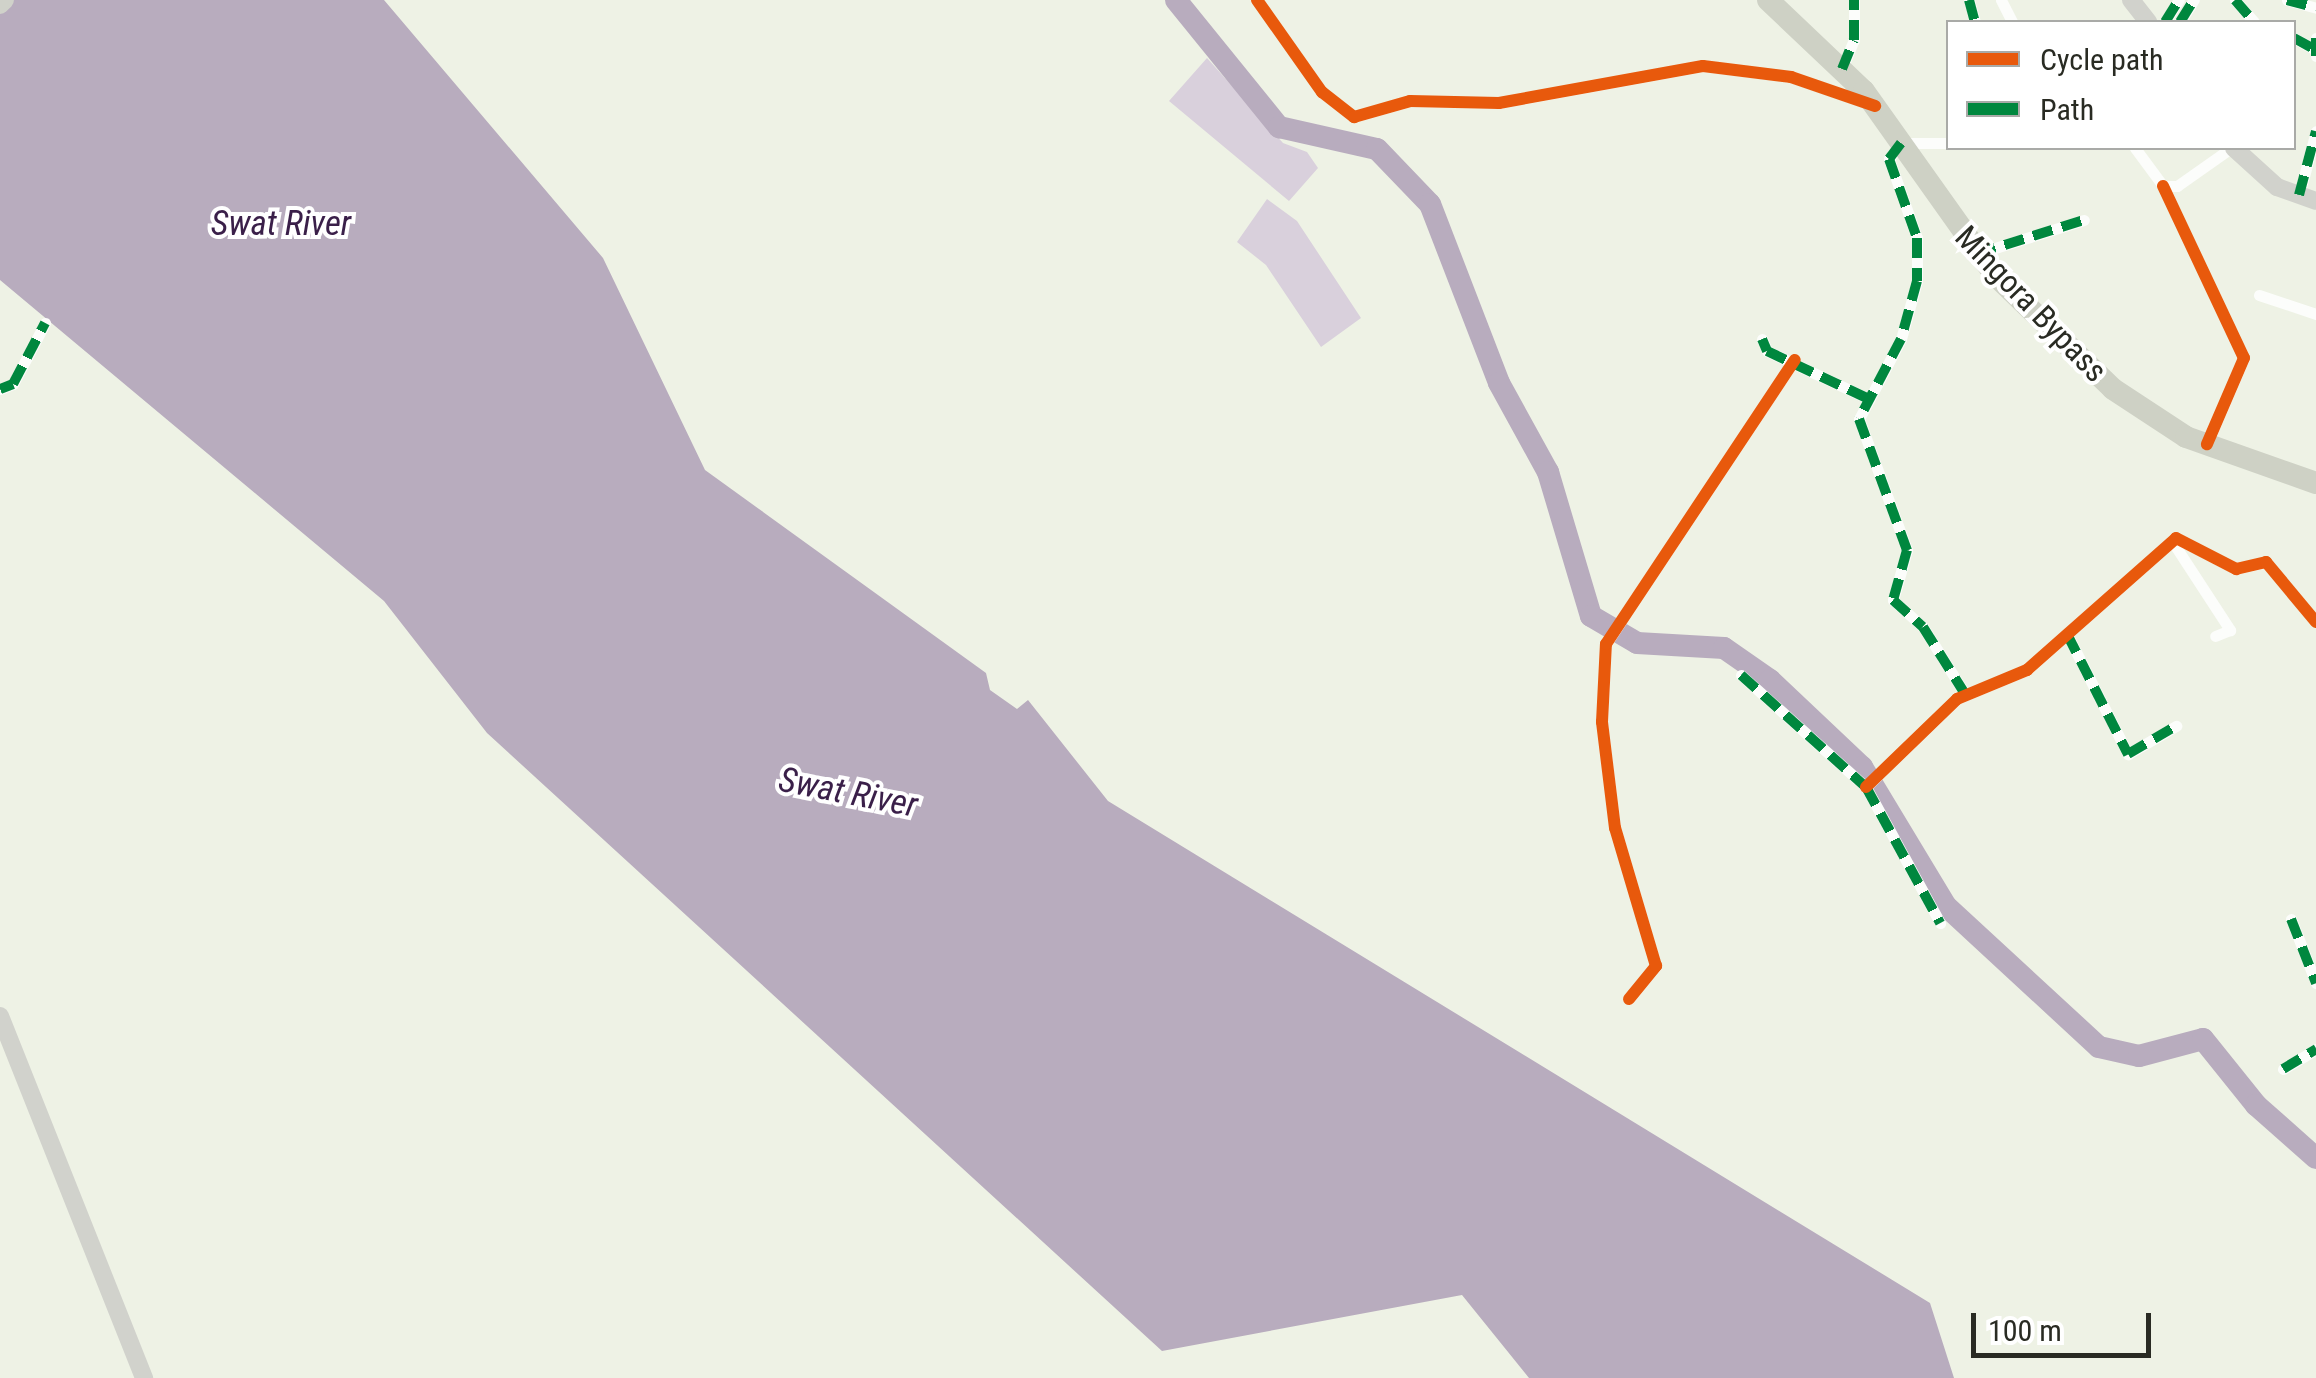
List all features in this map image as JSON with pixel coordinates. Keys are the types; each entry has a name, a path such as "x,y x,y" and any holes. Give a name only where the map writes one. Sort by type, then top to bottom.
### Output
{"highway":[{"name":"Mingora Bypass","path":"1768,0 1842,69 1874,106 1976,254 2128,401 2208,444 2316,483"}],"main road":[{"path":"2131,0 2146,20"},
{"path":"2234,150 2250,168 2308,198"},
{"path":"0,1016 144,1378"}],"street":[{"path":"1258,0 1322,92 1354,117 1410,101 1499,103 1704,66 1791,76 1874,106"},
{"path":"1842,69 1854,40 1854,0"},
{"path":"2234,0 2252,20"},
{"path":"2288,0 2316,8"},
{"path":"2308,198 2316,130"},
{"path":"1946,144 1901,143 1890,159 1916,238 1917,281 1901,339 1859,419 1908,550 1893,600 1923,627 1966,694"},
{"path":"2136,150 2163,186 2244,358 2208,444"},
{"path":"2163,186 2228,150"},
{"path":"1976,254 2084,220"},
{"path":"2259,296 2316,314"},
{"path":"0,390 13,384 45,323"},
{"path":"1762,339 1767,351 1795,360 1868,399"},
{"path":"1629,999 1656,966 1616,828 1602,722 1606,644 1616,620 1795,360"},
{"path":"1866,787 1966,694 2028,670 2176,538 2236,569 2266,562 2316,622"},
{"path":"2174,544 2230,630 2215,636"},
{"path":"2067,634 2128,754 2176,726"},
{"path":"1741,675 1866,787 1940,923"},
{"path":"2292,919 2316,983"},
{"path":"2283,1069 2316,1049"}],"shaded area":[{"path":"1207,58 1283,143 1307,152 1318,168 1289,201 1169,101"},
{"path":"1267,199 1297,221 1361,318 1321,347 1266,265 1237,242"}],"water":[{"name":"Swat River","path":"0,0 384,0 603,258 705,470 986,673 990,690 1017,709 1028,700 1108,801 1930,1303 1954,1378 1529,1378 1462,1295 1162,1351 487,733 384,601 0,280"}],"waterway":[{"path":"1176,0 1279,127 1377,149 1430,204 1499,383 1548,472 1591,616 1637,643 1724,648 1770,680 1862,767 1946,906 2099,1047 2139,1056 2203,1039 2256,1105 2316,1158"}],"marked path":[{"path":"1842,69 1854,40 1854,0"},
{"path":"1969,0 1974,20"},
{"path":"2166,20 2179,0"},
{"path":"2181,20 2194,0"},
{"path":"2235,0 2252,20"},
{"path":"2287,0 2316,8"},
{"path":"2316,38 2316,56"},
{"path":"2296,39 2312,48"},
{"path":"2299,195 2316,131"},
{"path":"1901,143 1889,159 1917,238 1917,281 1901,339 1859,419 1907,550 1893,600 1923,627 1965,694"},
{"path":"1976,254 2084,220"},
{"path":"0,389 13,384 45,323"},
{"path":"1762,339 1767,351 1869,399"},
{"path":"2067,634 2128,754 2176,726"},
{"path":"1741,675 1866,787 1940,923"},
{"path":"2291,919 2316,983"},
{"path":"2283,1069 2316,1049"}],"cycle path":[{"path":"1257,0 1322,92 1354,117 1410,101 1499,103 1703,66 1791,77 1875,106"},
{"path":"2163,186 2244,358 2207,444"},
{"path":"1629,999 1656,966 1615,828 1602,722 1606,644 1795,360"},
{"path":"1866,787 1957,699 2027,670 2176,538 2236,569 2266,562 2316,622"}]}
